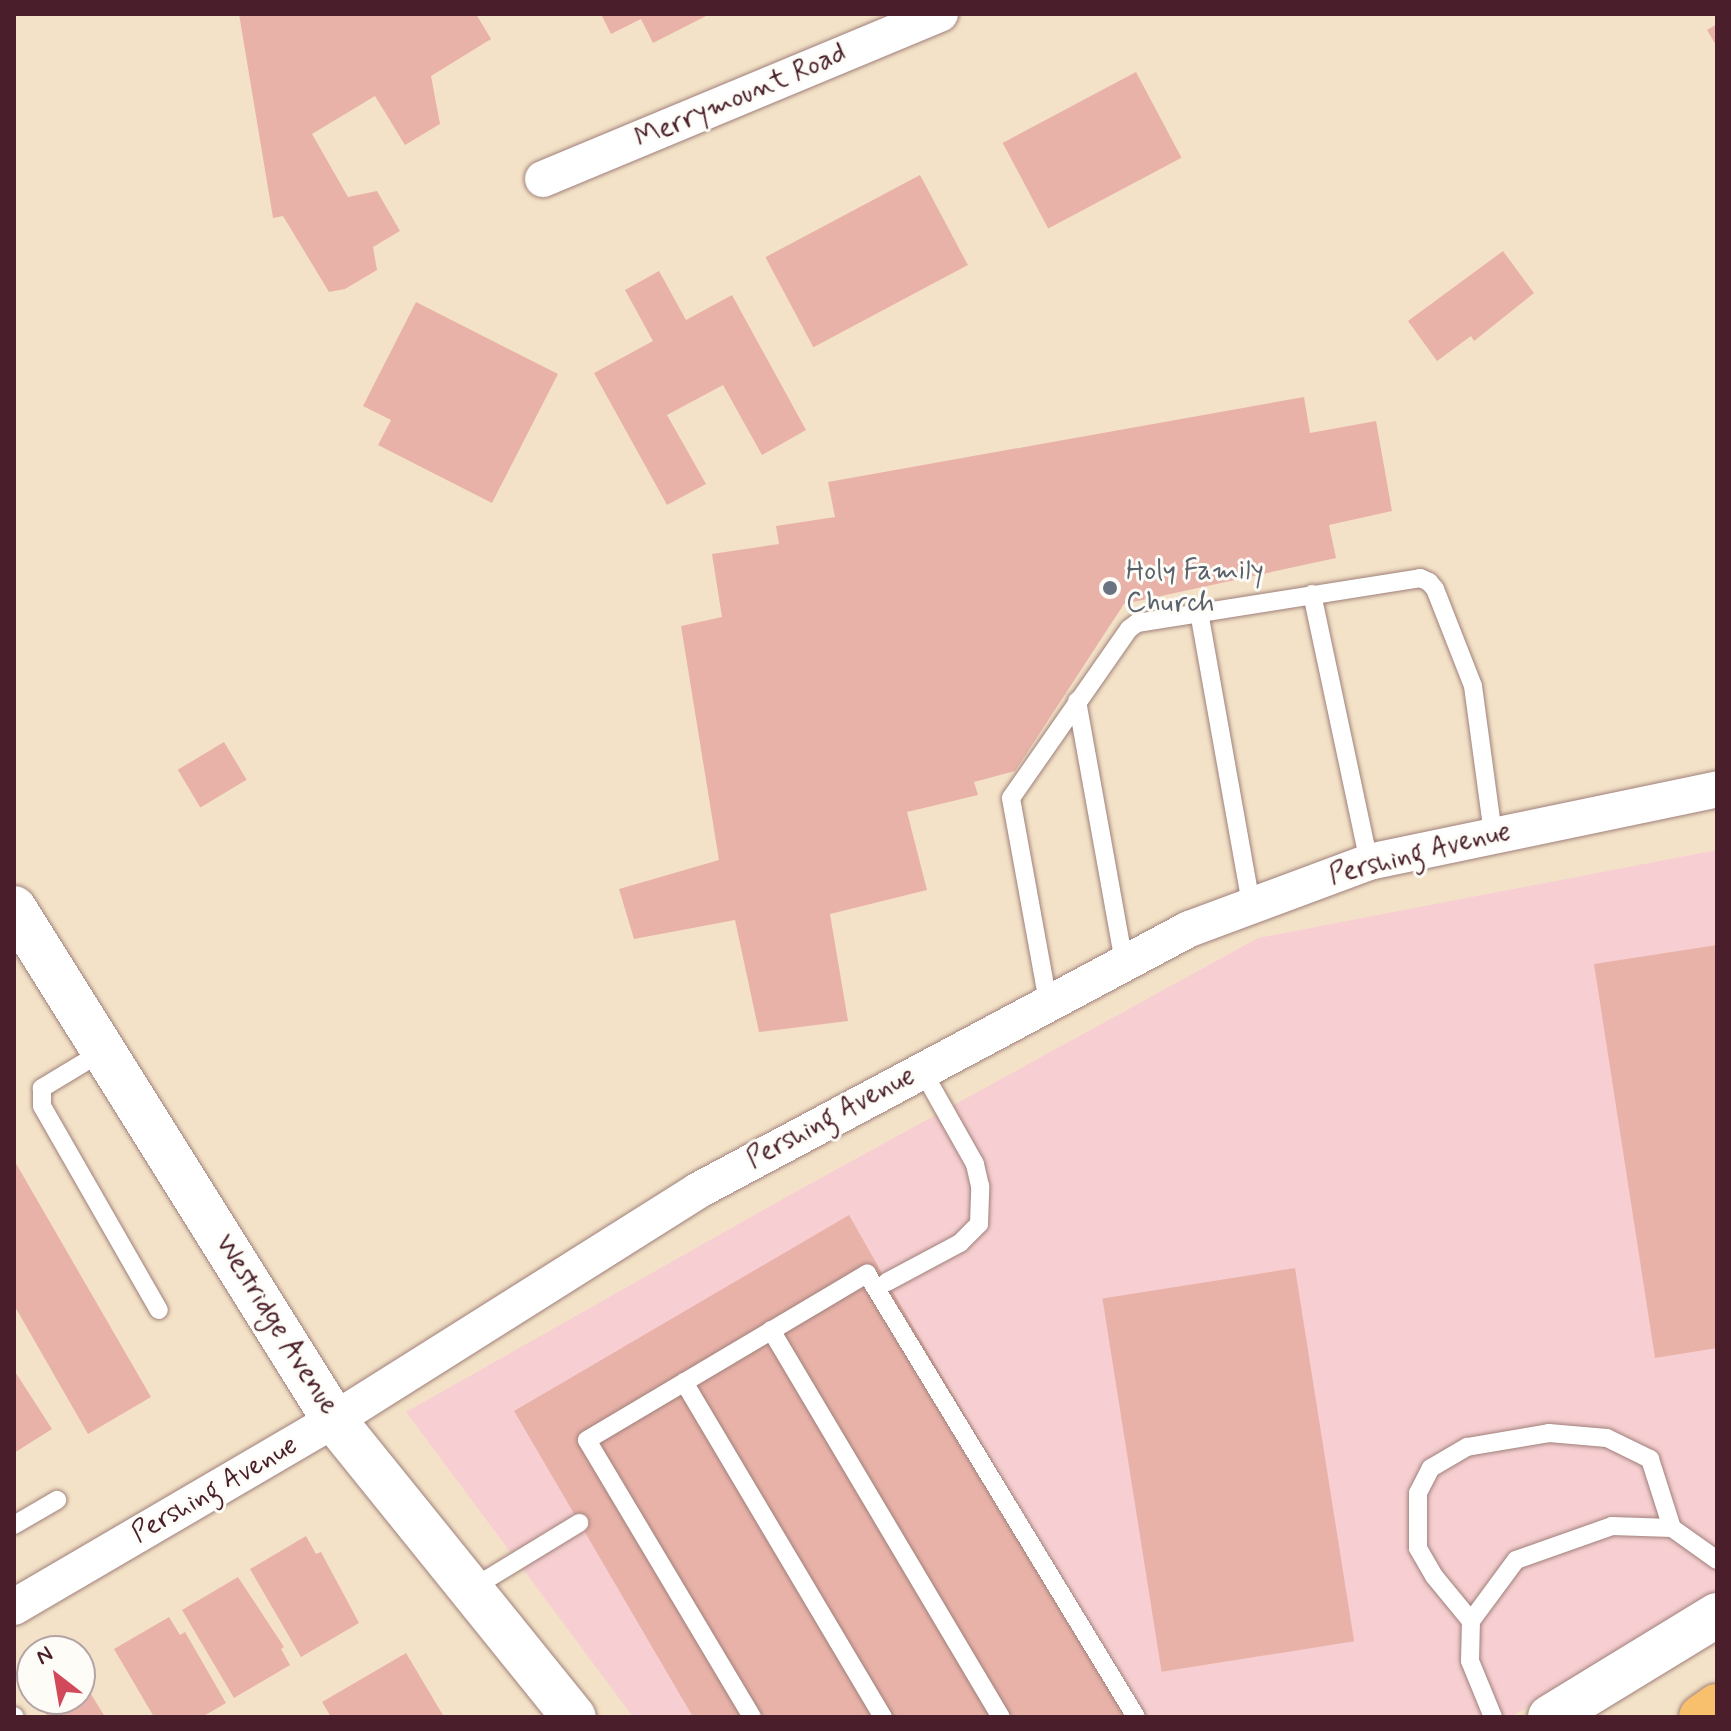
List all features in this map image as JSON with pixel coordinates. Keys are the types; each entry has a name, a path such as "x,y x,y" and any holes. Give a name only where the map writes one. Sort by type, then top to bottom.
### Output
{"highway":[{"path":"1701,1717 1717,1706"}],"street":[{"name":"Merrymount Road","path":"543,179 940,14"},
{"name":"Pershing Avenue","path":"14,1607 334,1420 699,1190 1124,961 1251,903 1369,862 1717,789"},
{"name":"Westridge Avenue","path":"14,908 334,1420 574,1717"},
{"path":"1550,1717 1717,1615"}],"lane":[{"path":"1048,1002 1011,798 1129,629 1149,620 1420,578 1435,589 1473,686 1493,834"},
{"path":"1312,594 1369,862"},
{"path":"1199,612 1251,903"},
{"path":"1077,701 1124,961"},
{"path":"105,1050 42,1088 42,1106 159,1310"},
{"path":"887,1282 960,1243 979,1224 980,1186 975,1164 922,1070"},
{"path":"752,1717 587,1440 867,1274 1136,1717"},
{"path":"771,1330 1001,1717"},
{"path":"684,1382 883,1717"},
{"path":"1471,1621 1434,1576 1418,1548 1418,1493 1431,1468 1467,1447 1549,1433 1607,1438 1650,1459 1672,1528"},
{"path":"14,1525 57,1500"},
{"path":"471,1589 579,1523"},
{"path":"1493,1717 1470,1661 1471,1621 1516,1560 1612,1526 1672,1528 1717,1560"}],"shaded area":[{"path":"1717,850 1717,1590 1511,1717 633,1717 406,1412 788,1196 1258,938"}],"building":[{"path":"239,14 476,14 491,39 431,76 440,124 405,145 375,96 312,134 348,197 377,191 400,231 373,247 377,270 345,289 329,292 283,216 273,218"},
{"path":"601,14 710,14 653,43 641,19 611,34"},
{"path":"1717,24 1717,47 1707,30"},
{"path":"1136,72 1182,158 1048,229 1003,143"},
{"path":"920,175 968,265 813,347 765,257"},
{"path":"1503,251 1534,293 1474,341 1471,336 1437,361 1408,321"},
{"path":"659,271 686,320 732,295 806,430 762,455 723,385 667,415 706,484 667,505 594,373 653,341 625,290"},
{"path":"416,302 558,374 492,503 378,445 391,420 363,406"},
{"path":"1304,397 1310,433 1376,421 1392,511 1329,525 1336,558 1124,604 1015,771 974,782 978,795 907,812 927,890 830,914 848,1021 759,1032 735,920 634,939 619,889 719,860 681,626 722,617 712,554 779,544 776,526 835,517 828,482"},
{"path":"224,742 247,780 200,808 178,770"},
{"path":"1717,945 1717,1348 1655,1358 1594,964"},
{"path":"14,1160 151,1397 88,1434 14,1305"},
{"path":"849,1215 1142,1717 693,1717 514,1411"},
{"path":"1295,1268 1354,1641 1162,1672 1102,1299"},
{"path":"14,1370 52,1429 14,1453"},
{"path":"306,1536 316,1554 321,1552 359,1623 301,1657 250,1569"},
{"path":"238,1577 284,1647 281,1649 290,1665 234,1698 182,1610"},
{"path":"169,1617 180,1635 185,1632 226,1703 202,1717 154,1717 114,1649"},
{"path":"406,1653 444,1717 331,1717 322,1702"},
{"path":"96,1702 105,1717 48,1717 96,1715"}],"place":[{"name":"Holy Family Church","path":"1110,588"}]}
